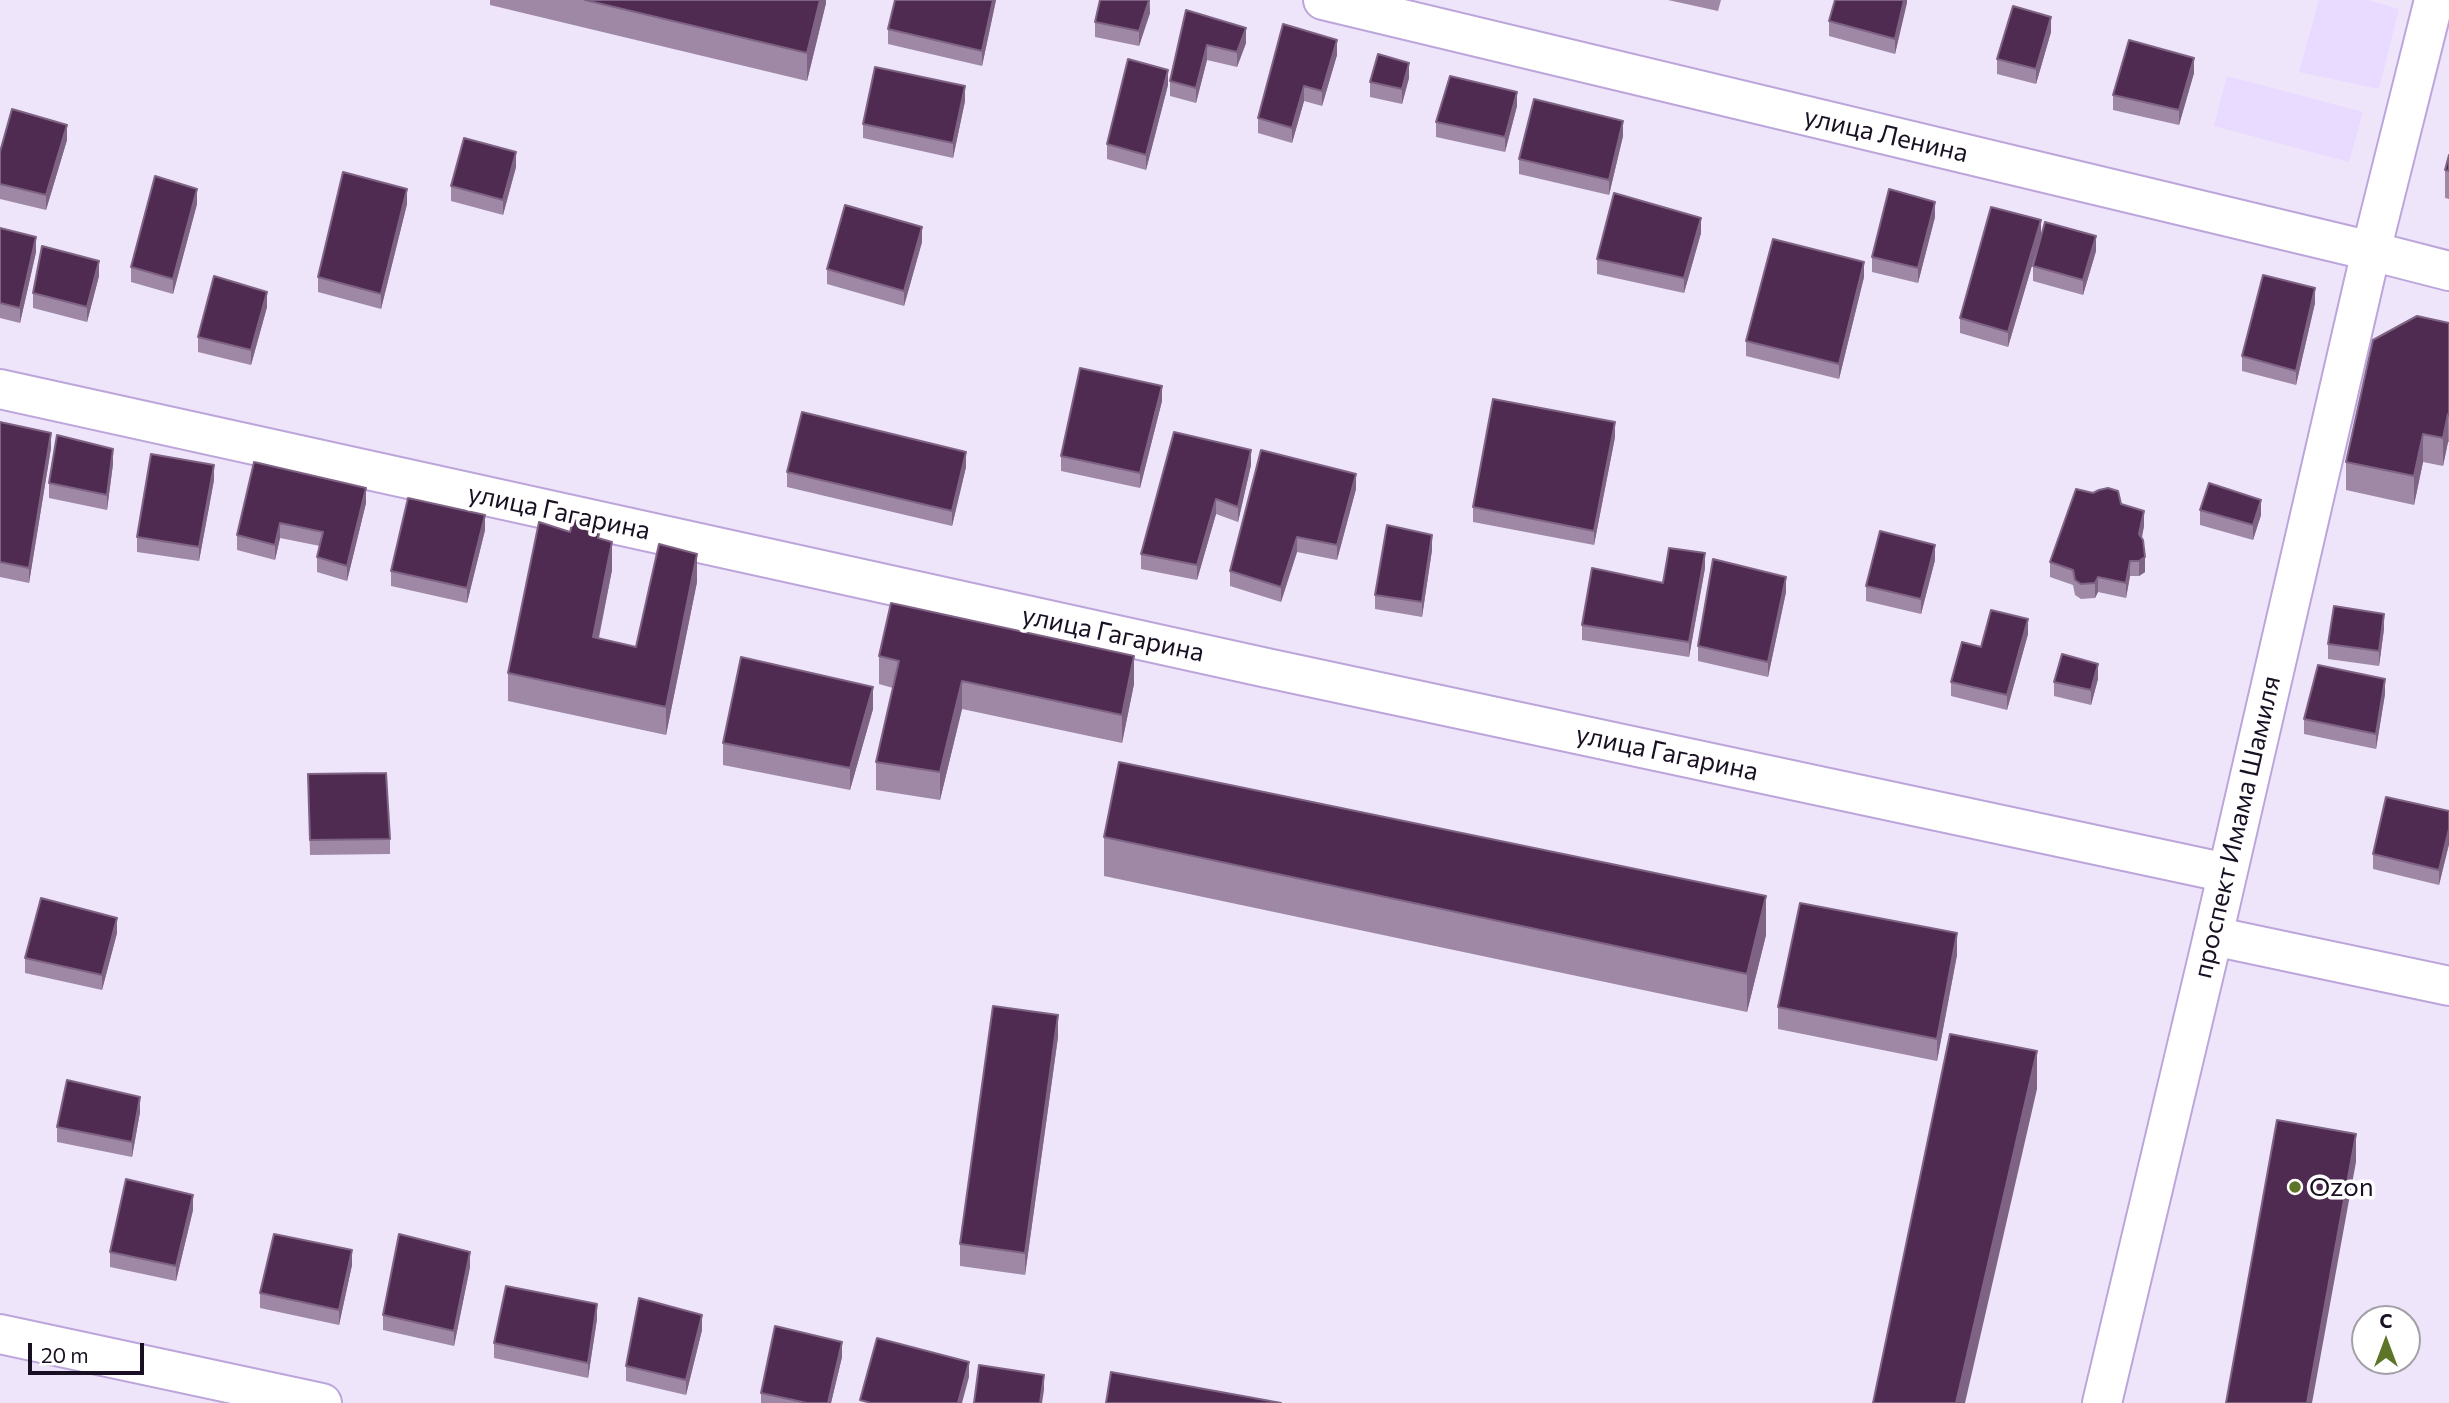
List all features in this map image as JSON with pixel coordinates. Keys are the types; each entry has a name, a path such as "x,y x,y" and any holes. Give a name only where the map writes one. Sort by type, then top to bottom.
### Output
{"street":[{"name":"улица Ленина","path":"1322,0 2449,271"},
{"name":"проспект Имама Шамиля","path":"2102,1403 2371,251 2434,0"},
{"name":"улица Гагарина","path":"0,389 1294,674 2227,873"},
{"path":"2213,936 2449,986"},
{"path":"0,1334 322,1403"}],"shaded area":[{"path":"2319,0 2368,0 2399,9 2379,89 2299,72"},
{"path":"2227,76 2363,112 2349,162 2214,126"}],"building":[{"path":"585,0 820,0 807,53"},
{"path":"895,0 993,0 982,51 888,29"},
{"path":"1100,0 1149,0 1139,31 1095,22"},
{"path":"1835,0 1904,0 1895,39 1829,21"},
{"path":"2013,6 2051,17 2036,69 1997,59"},
{"path":"1186,10 1246,28 1237,52 1207,45 1196,88 1170,81"},
{"path":"1283,24 1337,40 1322,91 1304,86 1292,128 1258,118"},
{"path":"2129,40 2194,58 2179,110 2113,95"},
{"path":"1378,54 1409,63 1402,89 1370,82"},
{"path":"1128,59 1168,70 1146,155 1107,144"},
{"path":"875,67 965,86 953,143 863,124"},
{"path":"1450,76 1517,92 1505,137 1436,122"},
{"path":"1534,99 1623,121 1609,180 1519,159"},
{"path":"12,109 67,125 46,195 0,184 0,152"},
{"path":"464,138 516,152 503,200 451,186"},
{"path":"2449,155 2449,171 2445,170"},
{"path":"343,172 407,189 381,294 318,277"},
{"path":"155,176 197,189 173,279 131,267"},
{"path":"1889,189 1935,202 1918,268 1872,257"},
{"path":"1614,193 1701,218 1684,278 1597,259"},
{"path":"845,205 922,227 904,291 827,269"},
{"path":"1991,207 2041,220 2008,332 1960,318"},
{"path":"2045,222 2096,236 2083,280 2033,266"},
{"path":"0,228 36,237 20,308 0,303"},
{"path":"1773,239 1864,262 1839,364 1746,341"},
{"path":"42,246 99,261 87,307 33,293"},
{"path":"2263,275 2315,288 2296,371 2242,356"},
{"path":"214,276 267,292 251,350 198,337"},
{"path":"2417,316 2449,323 2449,414 2443,438 2423,434 2414,476 2346,462 2373,340"},
{"path":"1080,368 1162,386 1140,473 1061,456"},
{"path":"1493,399 1615,422 1594,531 1473,507"},
{"path":"802,412 966,452 952,511 787,472"},
{"path":"0,422 51,433 29,568 0,562"},
{"path":"1174,432 1251,450 1238,507 1216,499 1197,565 1141,554"},
{"path":"57,435 113,449 107,495 49,483"},
{"path":"1261,450 1356,474 1337,545 1297,537 1281,587 1230,571"},
{"path":"151,454 214,465 199,547 137,537"},
{"path":"254,462 366,488 347,566 317,557 323,532 280,523 275,545 237,535"},
{"path":"2209,483 2261,500 2253,525 2200,510"},
{"path":"2108,488 2118,491 2121,504 2144,511 2139,534 2143,540 2145,557 2139,561 2130,561 2126,583 2098,577 2095,583 2081,584 2075,580 2073,570 2050,562 2076,489 2093,493"},
{"path":"408,498 485,515 467,588 391,571"},
{"path":"573,520 601,526 598,538 612,542 593,637 636,647 659,544 697,554 666,707 508,673 539,522 570,532"},
{"path":"1387,525 1432,535 1422,602 1375,595"},
{"path":"1880,531 1935,545 1921,599 1866,586"},
{"path":"1669,548 1705,553 1689,642 1582,625 1592,568 1663,583"},
{"path":"1713,559 1786,577 1768,662 1698,646"},
{"path":"891,603 1134,656 1122,715 962,681 940,772 876,762 899,661 879,656"},
{"path":"2334,606 2384,614 2379,651 2328,644"},
{"path":"1991,610 2028,619 2007,695 1951,682 1962,642 1981,647"},
{"path":"2062,654 2098,664 2091,690 2054,682"},
{"path":"741,657 873,687 850,768 723,743"},
{"path":"2318,665 2385,679 2376,734 2304,719"},
{"path":"1119,762 1766,896 1747,974 1104,837"},
{"path":"386,773 390,839 310,840 308,774"},
{"path":"2386,797 2449,811 2449,829 2439,870 2373,854"},
{"path":"41,898 117,918 102,975 25,958"},
{"path":"1800,903 1957,933 1937,1039 1778,1007"},
{"path":"993,1006 1058,1015 1025,1253 960,1244"},
{"path":"1950,1034 2037,1051 1956,1403 1873,1403"},
{"path":"67,1080 140,1097 132,1142 57,1127"},
{"path":"2277,1120 2356,1134 2307,1403 2226,1403"},
{"path":"126,1179 193,1195 176,1266 110,1252"},
{"path":"274,1234 352,1250 339,1310 260,1293"},
{"path":"399,1234 470,1252 454,1331 383,1315"},
{"path":"506,1286 597,1304 588,1363 494,1343"},
{"path":"639,1298 702,1315 686,1380 626,1366"},
{"path":"775,1326 842,1342 828,1403 807,1403 761,1393"},
{"path":"877,1338 969,1362 958,1403 871,1403 860,1400"},
{"path":"979,1365 1044,1375 1040,1403 974,1403"},
{"path":"1111,1372 1281,1403 1106,1403"}],"place":[{"name":"Ozon","path":"2295,1187"}]}
